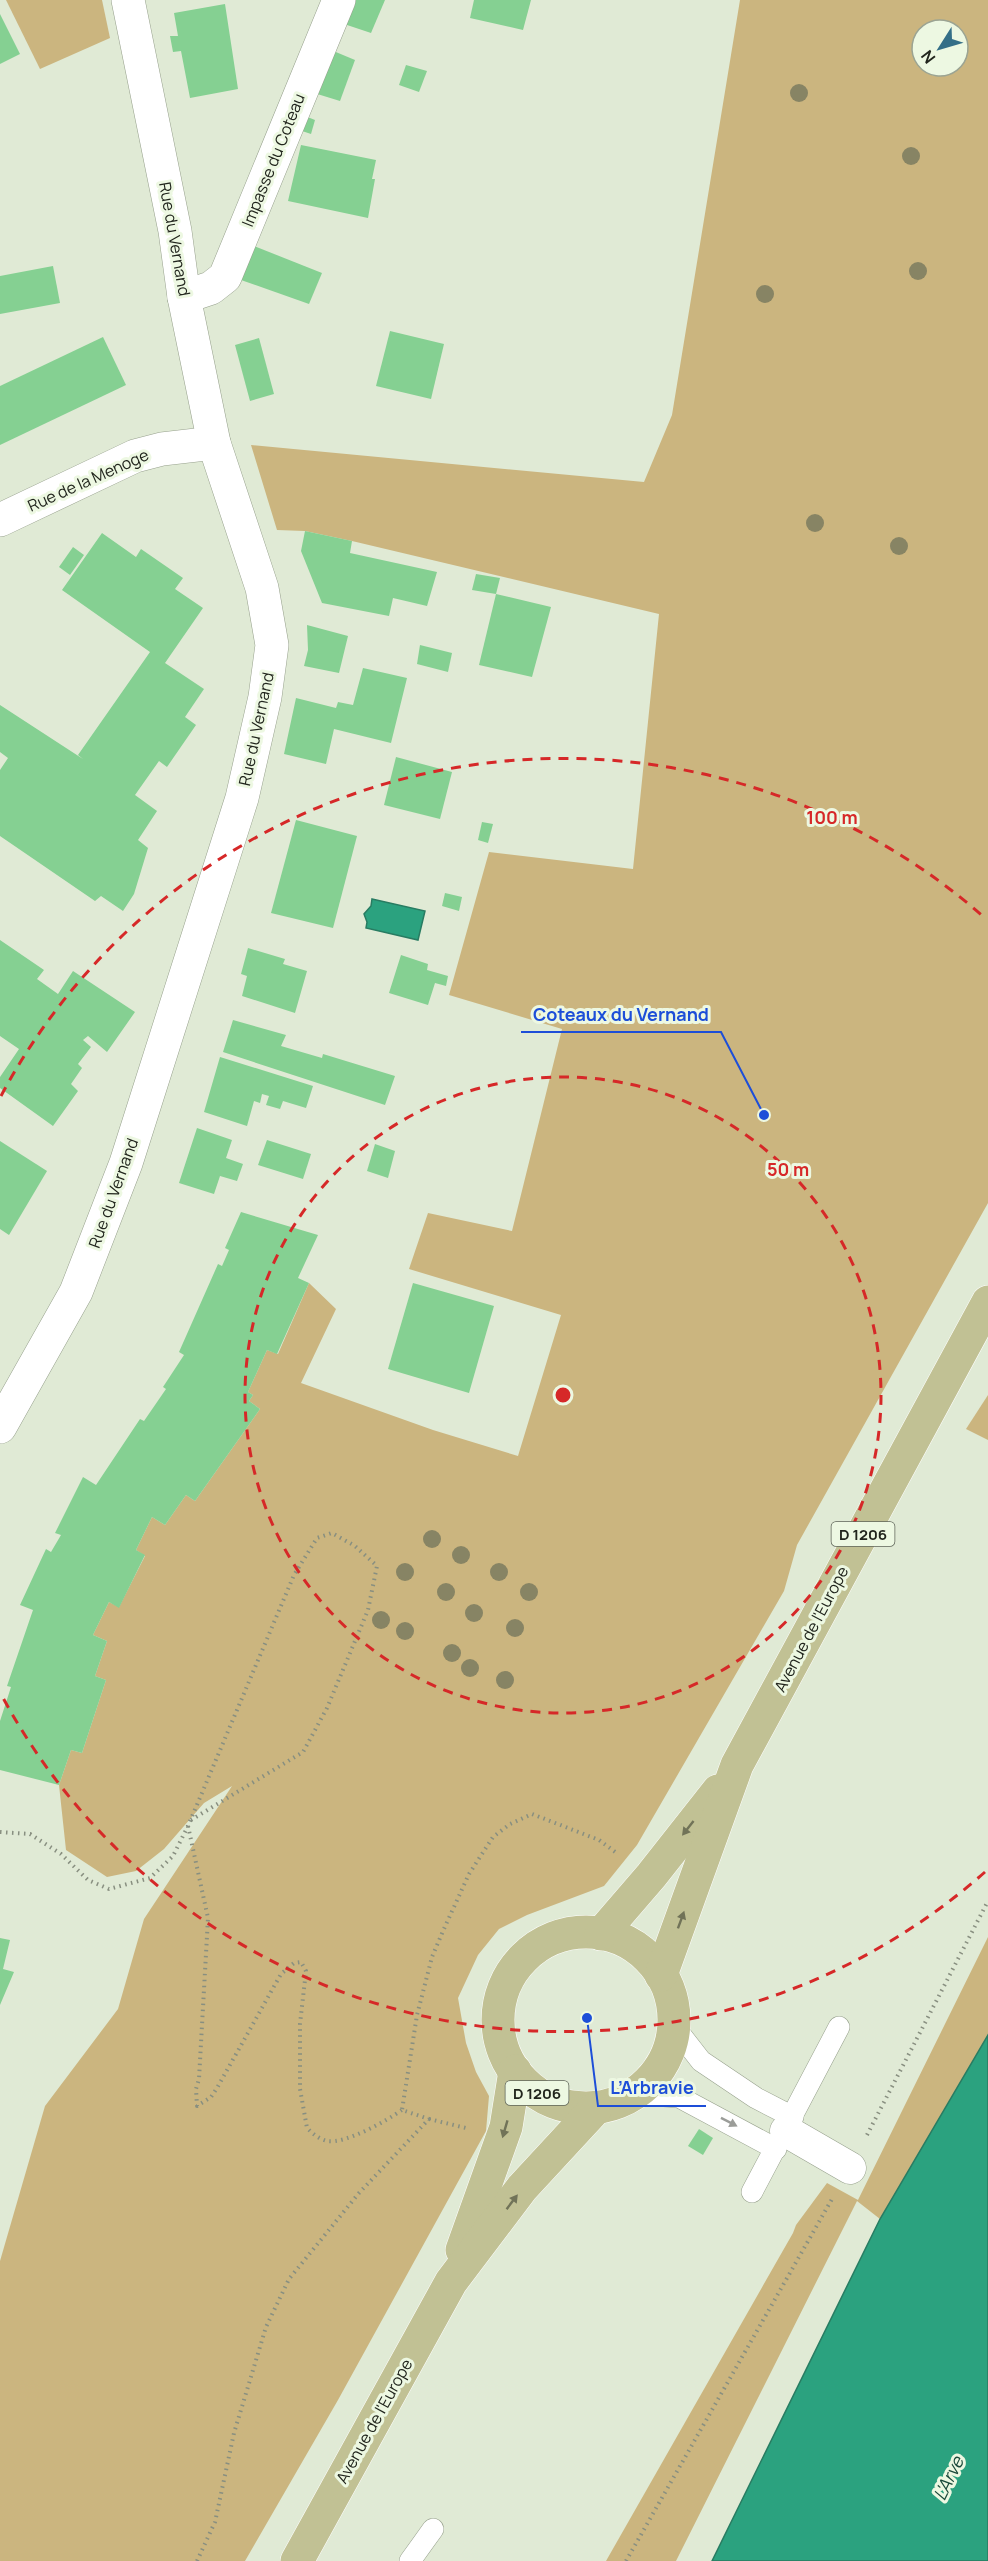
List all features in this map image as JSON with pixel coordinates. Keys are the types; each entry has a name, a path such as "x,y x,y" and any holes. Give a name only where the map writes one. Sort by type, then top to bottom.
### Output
{"main road":[{"name":"Avenue de l'Europe","path":"661,1974 737,1766 988,1302"},
{"name":"Avenue de l'Europe","path":"601,1934 651,1876 737,1766"},
{"name":"D 1206","path":"601,1934 619,1939 635,1948 661,1974 671,1999 672,2038 662,2064 645,2085 634,2094 616,2103 596,2108 565,2106 536,2093 515,2071 506,2056 498,2022 500,2005 512,1973 529,1954 551,1940 567,1935 601,1934"},
{"name":"Avenue de l'Europe","path":"451,2282 506,2127 515,2071"},
{"name":"Avenue de l'Europe","path":"297,2561 451,2282 522,2188 596,2108"}],"street":[{"name":"Rue du Vernand","path":"0,1427 76,1292 126,1163 242,798 260,720 272,645 267,608 214,443 184,297 175,231 128,0"},
{"name":"Impasse du Coteau","path":"184,297 211,288 225,277 339,0"},
{"name":"Rue de la Menoge","path":"0,520 135,456 162,449 214,443"},
{"path":"785,2132 850,2168"}],"lane":[{"path":"673,2025 701,2061 756,2098 785,2132"},
{"path":"752,2192 839,2027"},
{"path":"634,2094 679,2097 785,2132"},
{"path":"410,2561 433,2529"}],"path":[{"path":"0,1832 30,1834 61,1854 88,1880 109,1889 150,1878 173,1856 188,1826 190,1820 294,1575 317,1538 332,1533 355,1546 377,1566 368,1610 327,1708 303,1752 190,1820"},
{"path":"402,2110 417,2015 432,1957 469,1874 493,1837 510,1824 532,1814 599,1840 651,1876"},
{"path":"188,1826 208,1918 199,2079 196,2089 197,2106 211,2097 281,1974 294,1963 301,1962 306,1971 300,2024 300,2089 307,2128 321,2139 338,2140 348,2138 402,2110 429,2119 359,2193 289,2279 266,2327 234,2433 215,2522 197,2561"},
{"path":"626,2561 850,2168 988,1901"}],"shaded area":[{"path":"6,0 102,0 110,38 40,69"},
{"path":"740,0 988,0 988,1203 797,1545 784,1591 637,1845 604,1886 527,1915 499,1929 478,1955 458,1998 466,2043 476,2072 489,2096 486,2131 338,2400 245,2561 0,2561 0,2261 45,2106 118,2009 144,1919 232,1786 204,1803 164,1849 136,1871 107,1877 66,1850 59,1785 71,1750 82,1753 106,1680 95,1676 107,1641 93,1635 109,1602 119,1607 145,1556 136,1550 152,1517 165,1525 186,1495 195,1501 260,1409 249,1401 253,1395 248,1392 267,1350 278,1354 309,1283 336,1309 301,1383 433,1430 518,1456 561,1315 409,1269 428,1213 512,1231 562,1029 449,995 489,852 633,869 659,614 352,541 305,531 277,530 251,445 644,482 672,415"},
{"path":"988,1395 988,1440 966,1429"},
{"path":"988,1937 988,2035 880,2219 857,2201 676,2561 606,2561 796,2225 827,2183 858,2200"}],"water":[{"path":"372,899 425,911 418,940 366,928 367,922 364,914 371,906"},
{"name":"L'Arve","path":"988,2035 988,2561 712,2561 880,2219"}],"building":[{"path":"356,0 385,0 371,33 344,24"},
{"path":"474,0 531,0 523,30 470,18"},
{"path":"225,4 238,89 190,98 181,51 173,52 170,36 178,36 174,13"},
{"path":"0,14 20,54 0,64"},
{"path":"331,50 355,60 340,101 314,93"},
{"path":"406,65 427,71 419,92 399,85"},
{"path":"305,116 315,120 311,134 299,130"},
{"path":"301,145 376,160 368,218 288,201"},
{"path":"254,246 322,273 309,304 241,280"},
{"path":"53,266 60,303 0,314 0,276"},
{"path":"390,331 444,344 431,399 376,386"},
{"path":"103,337 126,385 0,445 0,386"},
{"path":"259,338 274,394 250,401 235,345"},
{"path":"305,531 352,541 350,553 437,572 427,606 393,598 389,616 322,603 301,551"},
{"path":"102,533 136,557 141,549 183,578 175,589 203,608 165,663 204,689 185,717 196,725 167,767 159,761 135,795 157,811 138,840 148,848 134,894 123,911 101,896 95,901 0,836 0,770 8,758 0,752 0,705 83,759 78,755 150,652 62,590"},
{"path":"73,547 84,555 70,575 59,567"},
{"path":"476,574 500,578 496,594 472,590"},
{"path":"496,594 551,607 532,677 479,665"},
{"path":"307,625 348,636 339,673 304,666 308,650"},
{"path":"420,645 452,653 448,672 417,664"},
{"path":"363,668 407,678 391,743 334,729 326,764 284,754 296,698 336,708 338,702 353,705"},
{"path":"396,757 452,772 440,819 384,805"},
{"path":"296,820 357,836 333,928 271,913"},
{"path":"482,822 493,824 488,843 478,840"},
{"path":"445,893 462,897 459,911 442,906"},
{"path":"0,940 44,970 37,979 58,994 73,971 135,1012 107,1052 88,1036 83,1040 91,1047 78,1064 82,1068 71,1084 78,1091 53,1126 0,1088 0,1077 19,1049 0,1036"},
{"path":"248,948 285,959 283,964 307,971 295,1013 242,996 247,976 241,974"},
{"path":"401,955 428,964 427,970 448,976 446,986 435,983 428,1005 389,993"},
{"path":"233,1020 286,1035 281,1046 322,1058 323,1054 395,1076 385,1105 223,1052"},
{"path":"220,1057 313,1086 306,1108 283,1101 280,1109 266,1105 269,1096 262,1094 260,1103 254,1101 247,1126 204,1112"},
{"path":"197,1128 232,1140 226,1158 243,1164 237,1181 220,1176 214,1194 179,1183"},
{"path":"267,1140 311,1154 303,1179 258,1165"},
{"path":"0,1141 47,1171 9,1235 0,1229"},
{"path":"375,1144 395,1151 388,1178 367,1171"},
{"path":"241,1212 318,1235 298,1278 309,1283 277,1354 267,1350 248,1392 253,1395 249,1401 260,1409 195,1501 186,1495 165,1525 152,1517 136,1550 145,1555 119,1608 109,1602 93,1635 107,1641 95,1676 106,1680 82,1753 71,1750 59,1785 0,1770 0,1721 11,1687 7,1686 33,1610 20,1605 46,1549 51,1552 61,1535 55,1533 83,1477 96,1485 140,1419 144,1421 166,1389 163,1387 184,1355 179,1352 218,1264 222,1266 229,1250 225,1248"},
{"path":"413,1283 494,1306 469,1393 388,1369"},
{"path":"0,1938 10,1940 3,1969 14,1972 0,2005"},
{"path":"699,2129 713,2138 703,2155 688,2146"}],"place":[{"name":"Coteaux du Vernand","path":"764,1115"},
{"name":"L’Arbravie","path":"587,2018"}]}
